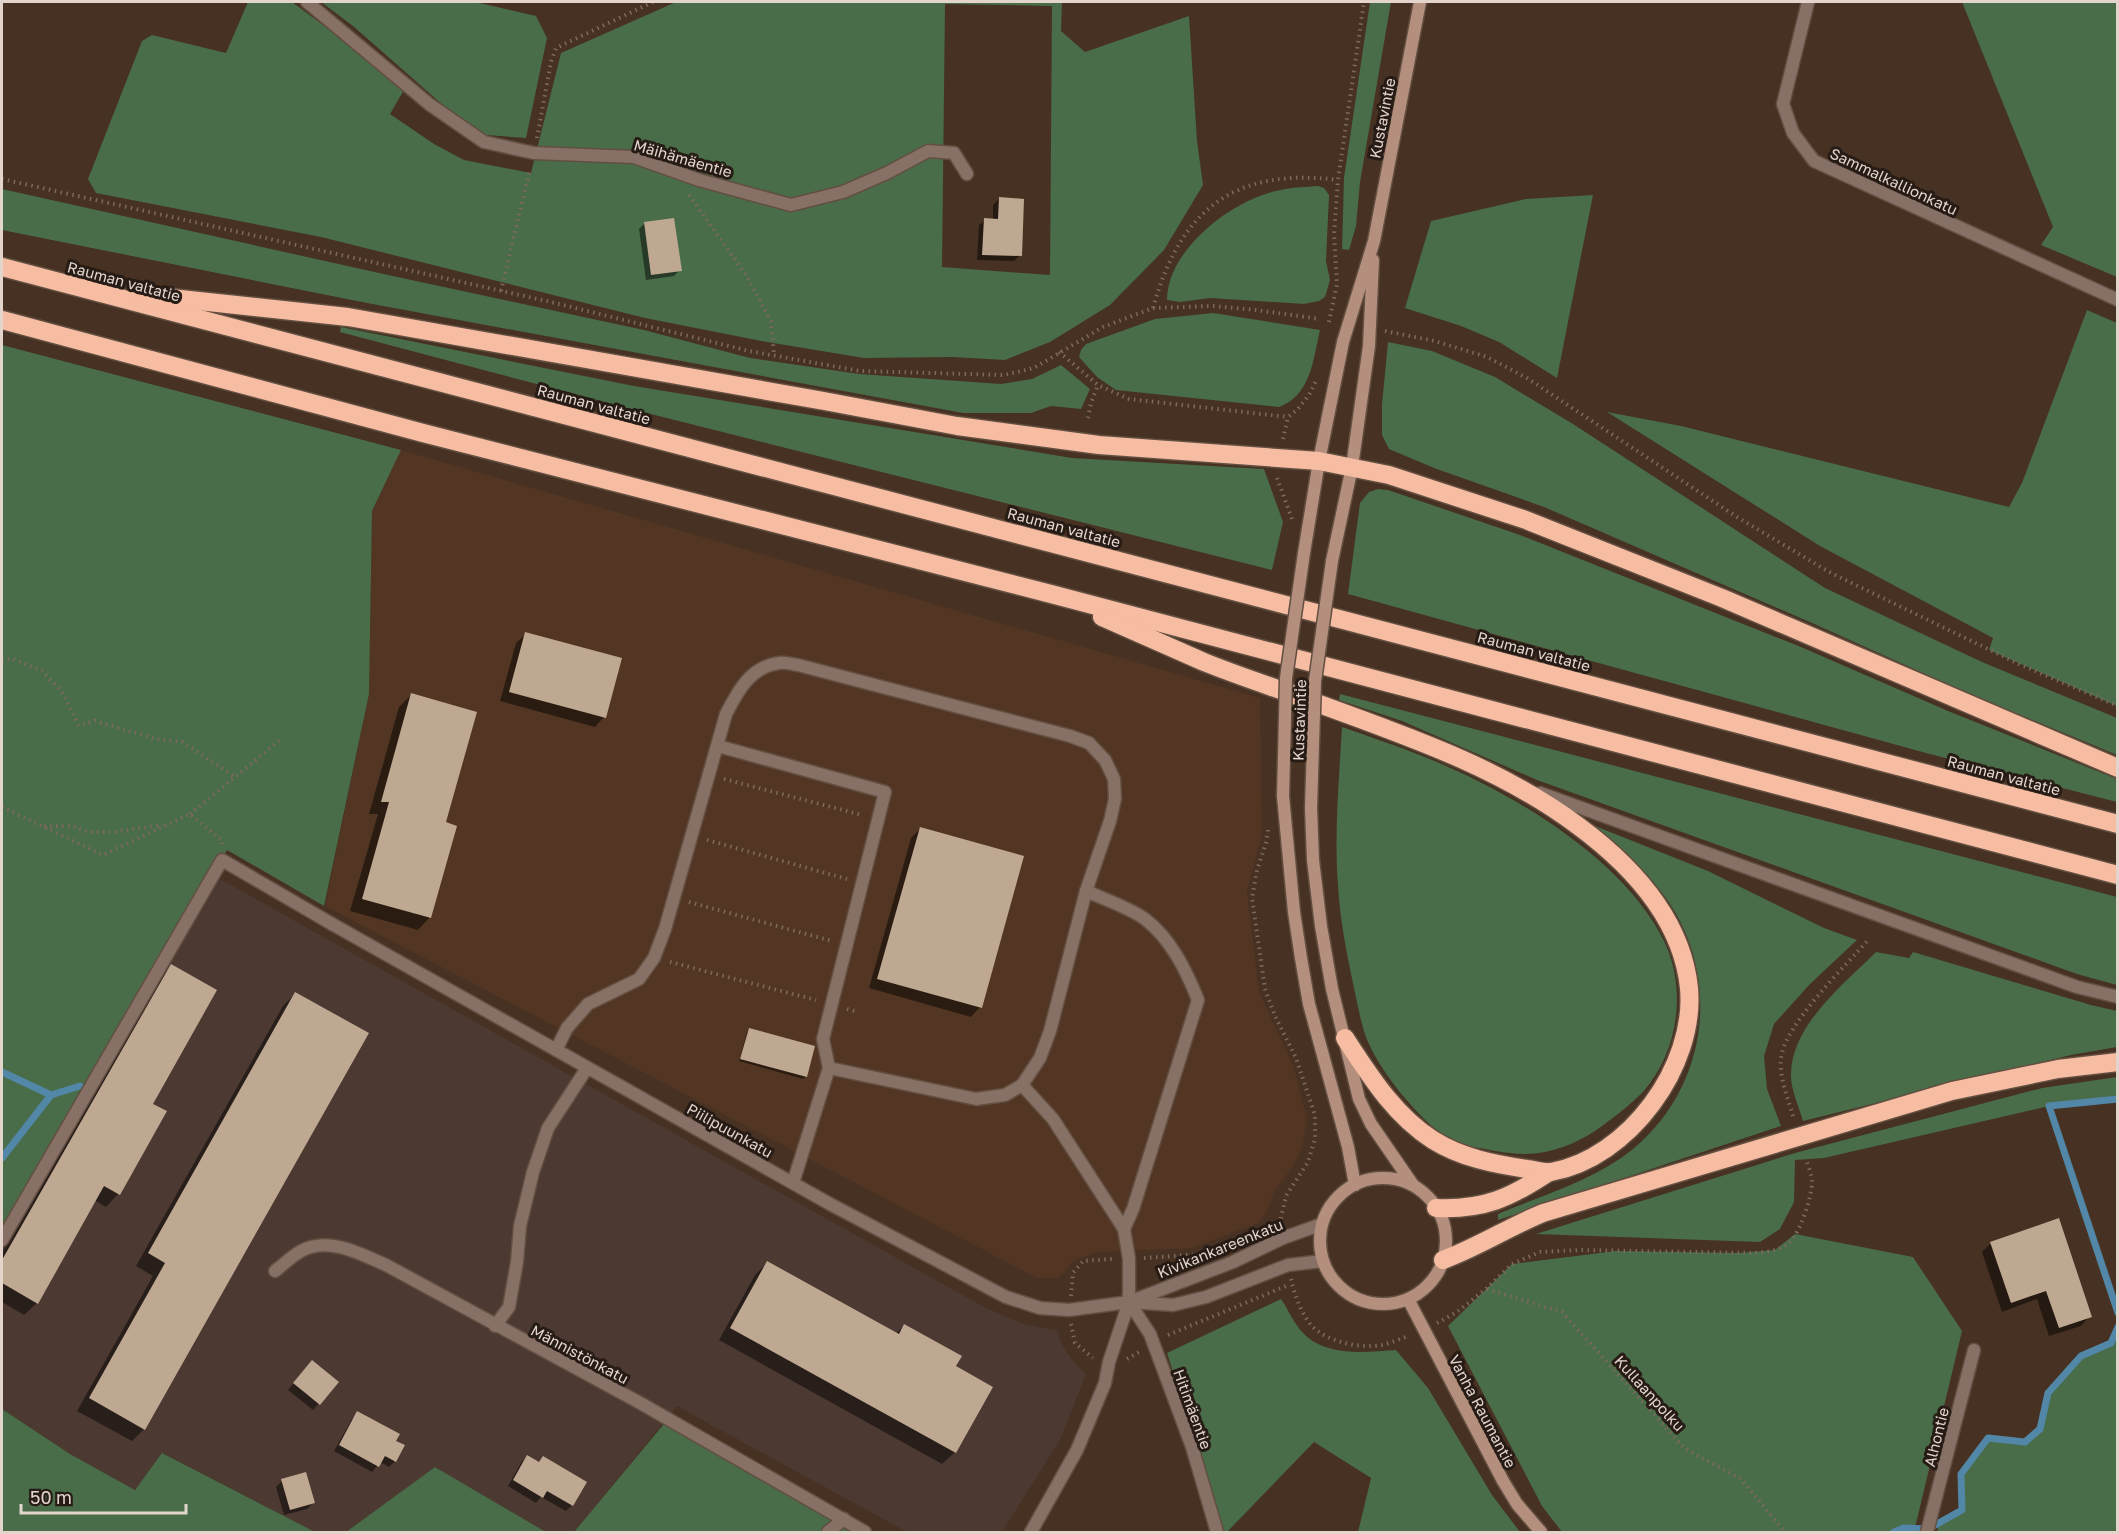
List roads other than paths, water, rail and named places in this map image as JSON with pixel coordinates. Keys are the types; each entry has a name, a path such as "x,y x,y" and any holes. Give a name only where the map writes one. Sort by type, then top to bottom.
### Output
{"highway":[{"name":"Rauman valtatie","path":"2,267 2118,824"},
{"path":"82,288 348,317 957,426 1030,437 1176,452 1319,461 1389,475 1548,529 1722,598 2118,768"},
{"path":"2,320 434,436 1051,594 2118,876"},
{"path":"1051,594 1206,663 1437,747 1516,785 1577,825 1608,851 1635,877 1659,906 1673,934 1684,965 1689,990 1685,1040 1673,1067 1646,1112 1627,1133 1599,1153 1549,1172 1525,1188 1485,1204 1456,1209 1436,1208"},
{"path":"1345,1038 1396,1109 1432,1139 1464,1156 1549,1172"},
{"path":"1443,1260 1544,1213 1838,1124 1952,1091 2058,1069 2118,1062"}],"main road":[{"name":"Kustavintie","path":"1355,1185 1348,1147 1305,981 1294,912 1283,796 1286,678 1319,461 1343,342 1374,241 1420,2"},
{"name":"Kustavintie","path":"1374,241 1369,346 1352,467 1332,561 1315,681 1311,808 1313,860 1332,989 1359,1099 1371,1124 1413,1185"},
{"path":"1374,1179 1394,1179 1413,1185 1426,1195 1444,1224 1446,1242 1443,1260 1435,1276 1423,1290 1408,1299 1388,1304 1367,1302 1348,1294 1333,1280 1323,1261 1320,1243 1322,1224 1329,1208 1340,1195 1355,1185 1374,1179"},
{"name":"Vanha Raumantie","path":"1408,1299 1503,1481 1517,1504 1540,1533"}],"street":[{"name":"Mäihämäentie","path":"307,2 429,104 484,142 534,153 634,158 699,180 791,205 843,192 887,173 928,151 954,153 967,174"},
{"name":"Sammalkallionkatu","path":"1808,2 1784,104 1793,133 1814,161 2118,300"},
{"path":"556,1050 567,1028 588,1004 639,979 654,958 674,898 726,714 739,688 752,675 779,663 809,668 1070,736 1089,743 1105,760 1114,779 1115,799 1110,821 1086,891 1050,1031 1040,1058 1022,1084 1005,1095 976,1099 829,1068"},
{"path":"718,746 885,792 823,1039 829,1068 793,1183"},
{"path":"1516,785 2077,987 2118,997"},
{"name":"Piilipuunkatu","path":"2,1240 222,860 793,1183 1006,1297 1040,1308 1069,1310 1129,1302"},
{"path":"1086,891 1144,918 1163,937 1186,970 1198,1000 1133,1209 1124,1229"},
{"path":"495,1326 509,1307 517,1262 520,1226 533,1172 548,1128 587,1068"},
{"path":"1022,1084 1053,1119 1124,1229 1129,1259 1129,1302 1109,1362 1105,1383 1077,1450 1031,1533"},
{"name":"Kivikankareenkatu","path":"1129,1302 1233,1262 1283,1238 1322,1224"},
{"name":"Männistönkatu","path":"275,1271 302,1250 326,1245 352,1250 386,1265 642,1404 865,1533"},
{"path":"1129,1302 1173,1305 1206,1297 1288,1265 1323,1261"},
{"name":"Hitimäentie","path":"1129,1302 1150,1334 1192,1447 1216,1533"},
{"name":"Alhontie","path":"1927,1533 1974,1350"},
{"path":"828,1533 844,1519"}],"waterway":[{"path":"2,1072 51,1095"},
{"path":"2,1158 51,1095 80,1086"},
{"path":"2118,1099 2049,1106 2118,1313"},
{"path":"1894,1532 1904,1528 1928,1529 1962,1510 1961,1474 1988,1438 2025,1442 2040,1429 2048,1393 2081,1356 2111,1343 2118,1327"}]}
